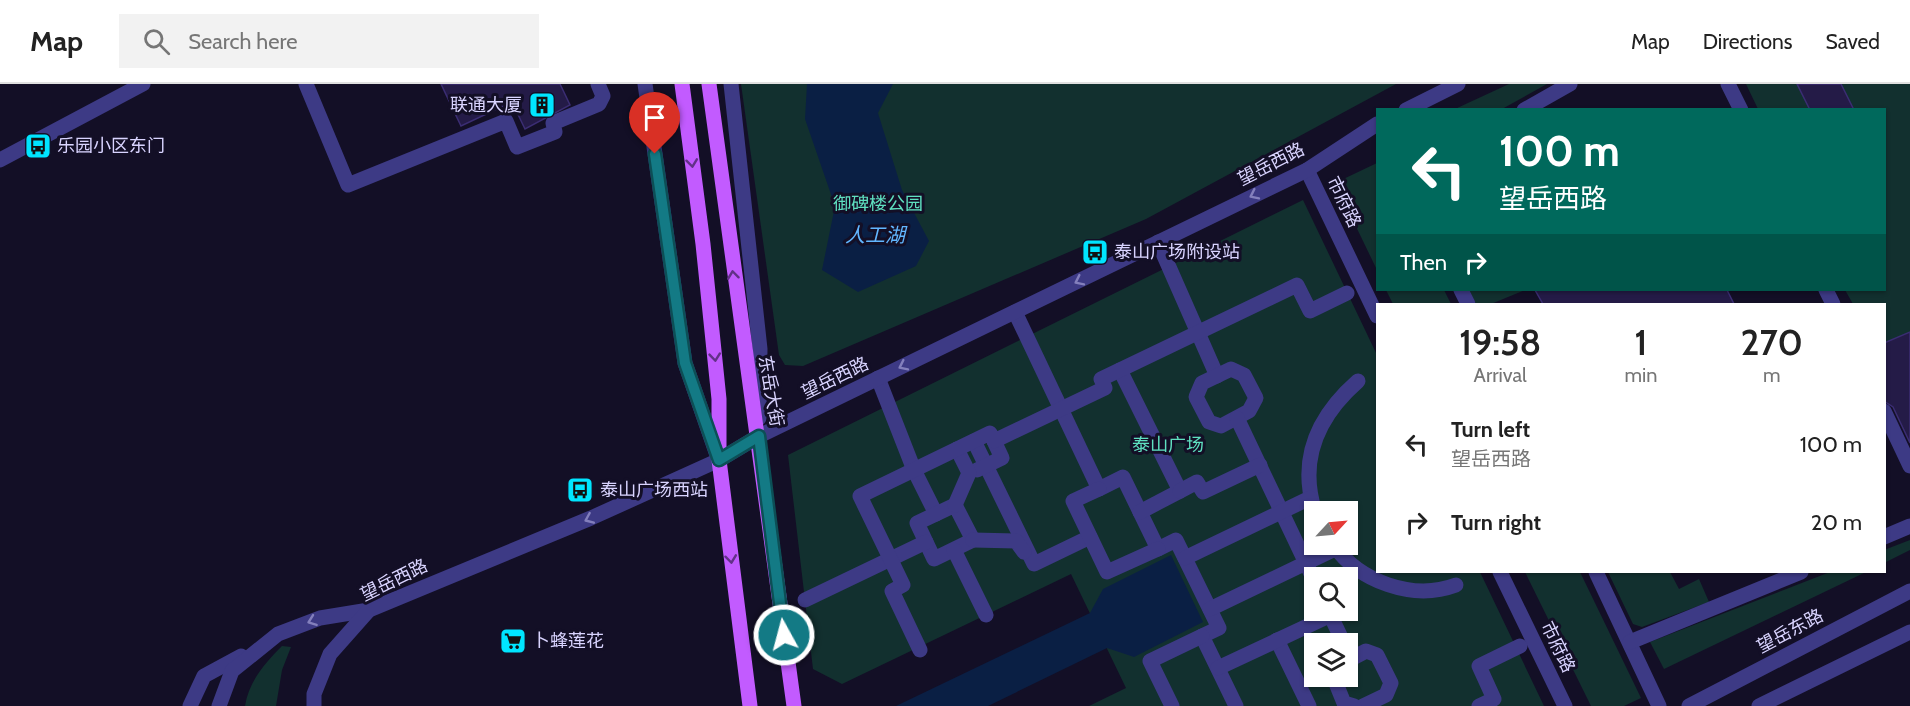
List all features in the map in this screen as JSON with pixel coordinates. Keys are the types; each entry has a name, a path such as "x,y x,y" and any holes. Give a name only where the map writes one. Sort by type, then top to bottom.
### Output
{"main road":[{"path":"682,84 703,244 719,399 719,460 750,706"},
{"name":"东岳大街","path":"709,84 746,372 759,436 794,706"}],"street":[{"path":"0,160 143,84"},
{"path":"306,84 348,185 506,121 517,147 555,132 553,123 600,104 603,96 598,84"},
{"path":"645,84 685,363 719,460"},
{"path":"731,84 760,349 759,436"},
{"path":"1410,108 1458,84"},
{"path":"1528,108 1570,84"},
{"path":"1728,84 1740,108"},
{"name":"望岳西路","path":"314,706 314,694 330,654 369,610 591,518 719,460 759,436 1307,170 1376,125"},
{"name":"市府路","path":"1307,170 1376,314"},
{"path":"1158,242 1217,376"},
{"path":"994,441 1105,388 1101,379 1298,285 1310,311 1347,293"},
{"path":"1015,312 1099,489"},
{"path":"1231,369 1244,375 1256,398 1249,411 1237,418 1221,426 1209,422 1196,397 1202,383 1231,369"},
{"path":"1120,370 1180,490"},
{"path":"879,378 914,470 936,514"},
{"path":"1312,501 1308,490 1311,451 1321,421 1339,397 1358,381"},
{"path":"1886,415 1910,466"},
{"path":"1237,418 1308,567"},
{"path":"921,650 892,591 903,585 860,496 990,433 1002,458 969,473 955,505 917,523 934,559 973,540 1016,541 1034,564"},
{"path":"974,441 1034,564"},
{"path":"957,449 969,473"},
{"path":"1140,512 1197,482 1203,492 1260,465"},
{"path":"1158,549 1123,477 1073,501 1107,572 1158,549 1176,540 1210,609 1219,628 1150,662 1173,706"},
{"path":"955,505 973,540"},
{"path":"1185,558 1282,512 1304,507"},
{"path":"1886,536 1910,526"},
{"path":"1034,564 1090,537"},
{"path":"805,600 926,542"},
{"path":"954,550 986,615"},
{"path":"1210,609 1320,555"},
{"path":"1343,555 1367,577 1395,587 1426,590 1446,589 1456,585"},
{"name":"市府路","path":"1500,573 1564,706"},
{"path":"1596,573 1659,706"},
{"path":"1629,642 1799,573"},
{"name":"望岳东路","path":"1689,706 1910,591"},
{"path":"219,706 232,671 278,634 320,618 369,610"},
{"path":"1218,668 1314,621"},
{"path":"1759,706 1910,632"},
{"path":"1202,636 1236,706"},
{"path":"1277,640 1309,706"},
{"path":"190,706 204,676 268,642"},
{"path":"1479,706 1494,699 1479,666 1520,646"},
{"path":"1358,653 1366,651 1377,655 1391,683 1386,695 1370,704"},
{"path":"1337,687 1344,703 1354,706"}],"green space":[{"name":"御碑楼公园","path":"741,84 1396,84 1146,219 803,366 785,365 779,355"},
{"path":"1509,84 1547,84 1504,108 1457,108"},
{"path":"1746,84 1910,84 1910,423 1886,373 1886,303 1852,303 1846,291 1886,291 1886,108 1758,108"},
{"path":"1376,163 1376,268 1335,183"},
{"name":"泰山广场","path":"1303,200 1376,353 1376,573 1480,573 1544,706 1089,706 1126,688 1071,574 842,684 813,669 788,455"},
{"path":"1386,291 1444,291 1450,303 1392,303"},
{"path":"1470,291 1523,291 1493,303 1476,303"},
{"path":"1910,540 1910,550 1886,562 1886,549"},
{"path":"1525,573 1580,573 1641,698 1624,706 1591,706"},
{"path":"1608,573 1671,573 1679,589 1699,579 1709,602 1642,627 1633,624"},
{"path":"1827,573 1864,573 1664,669 1650,642"},
{"path":"282,646 291,647 282,670 276,706 245,706 254,681"}],"water":[{"name":"人工湖","path":"807,84 893,84 878,113 902,190 929,241 916,266 858,292 822,270 835,206 805,119"},
{"path":"1171,555 1203,622 1134,657 1107,648 988,706 896,706 1090,613 1103,589"}],"building":[{"name":"联通大厦","path":"441,84 560,84 570,105 525,129 512,102 461,126"},
{"path":"1797,84 1841,84 1853,108 1809,108"},
{"path":"1536,291 1728,291 1734,303 1542,303"},
{"path":"1910,332 1910,443 1893,407 1886,402 1886,342"}],"place":[{"name":"联通大厦","path":"542,105"},
{"name":"乐园小区东门","path":"38,146"},
{"name":"泰山广场附设站","path":"1095,252"},
{"name":"泰山广场西站","path":"580,490"},
{"name":"卜蜂莲花","path":"513,641"}],"route":[{"path":"655,154 685,363 719,460 759,436 784,635"}]}
